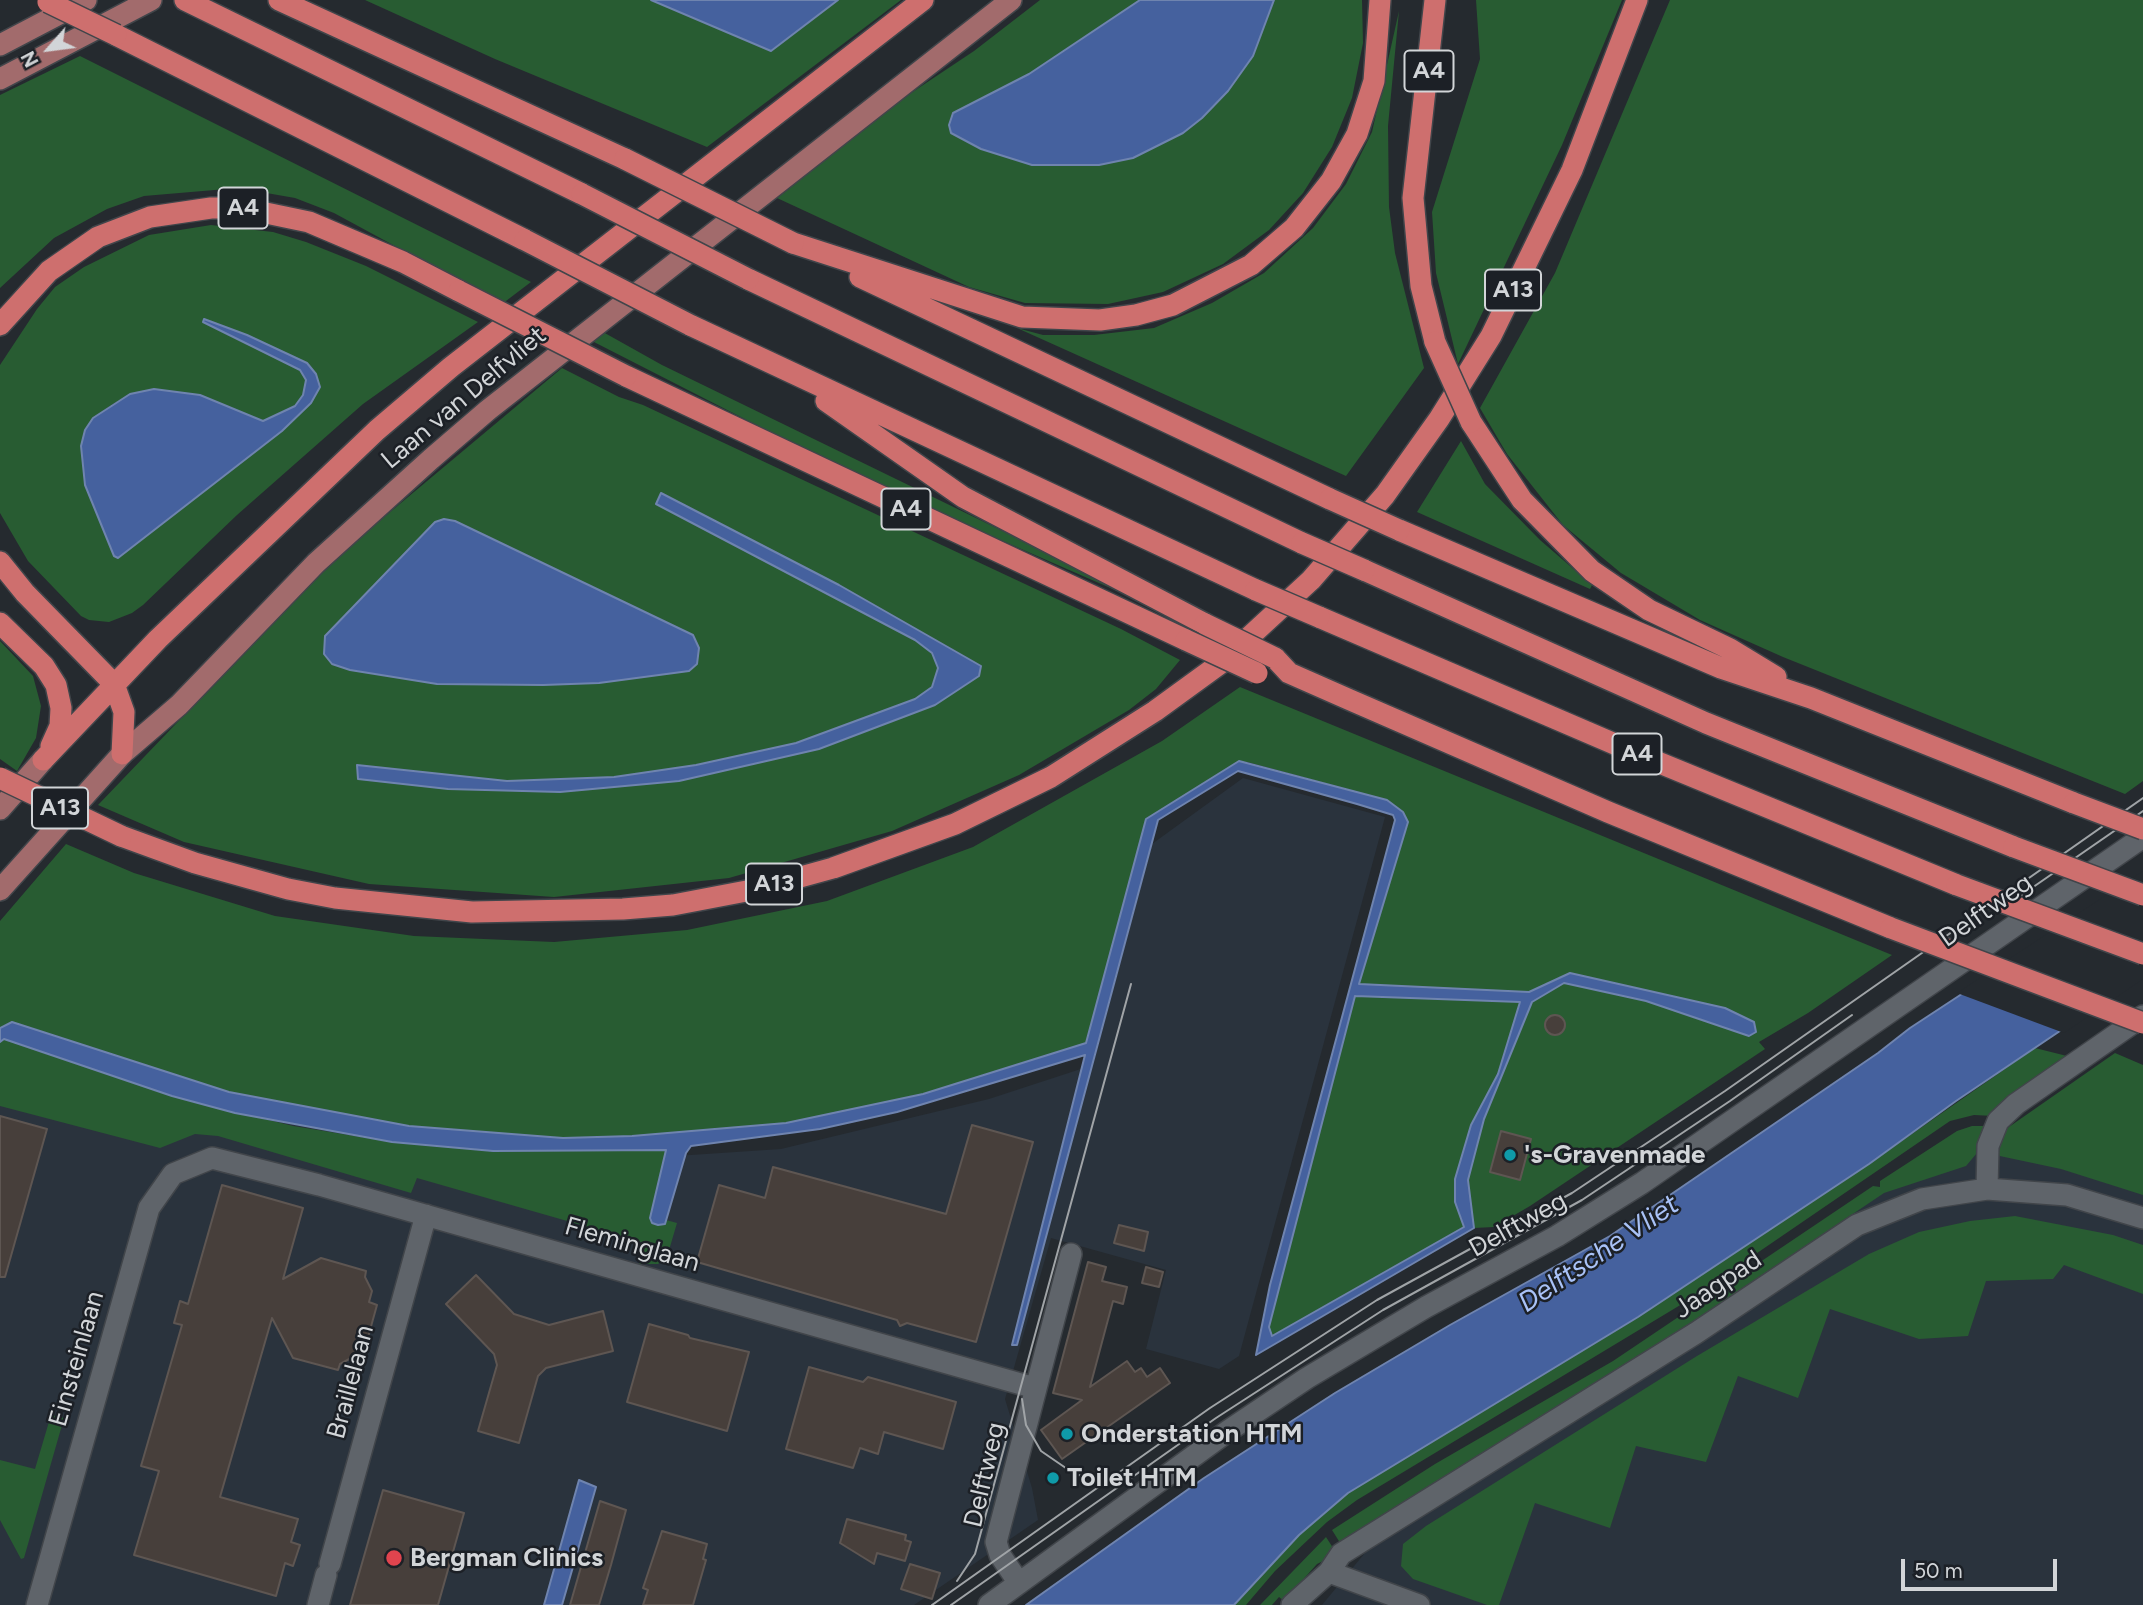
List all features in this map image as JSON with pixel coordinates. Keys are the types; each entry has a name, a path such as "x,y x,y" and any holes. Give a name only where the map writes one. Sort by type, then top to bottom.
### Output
{"highway":[{"name":"A4","path":"185,0 582,194 748,279 1131,464 1302,543 1706,723 2014,847 2143,895"},
{"name":"A4","path":"279,0 625,159 938,315 1399,530 1721,668 1811,698 2143,829"},
{"name":"Laan van Delfvliet","path":"43,760 114,684 288,514 419,394 854,51 923,0"},
{"name":"A4","path":"793,243 1022,317 1100,320 1136,315 1173,305 1251,265 1294,228 1331,181 1357,134 1371,90 1378,55 1380,0"},
{"name":"A4","path":"1435,0 1413,198 1421,286 1435,342 1472,422 1522,500 1592,571 1648,610 1730,649 1811,698"},
{"name":"A13","path":"0,778 121,836 195,863 288,889 348,900 472,912 623,909 673,905 757,889 833,868 955,824 1051,777 1155,711 1221,663 1311,580 1385,495 1439,419 1491,336 1572,170 1637,0"},
{"name":"A4","path":"46,1 778,368 1256,590 1637,754 1957,885 2143,954"},
{"name":"A4","path":"0,325 49,271 98,237 150,217 177,210 242,208 309,222 403,262 626,376 1257,673 1282,666"},
{"name":"A4","path":"778,368 963,497 1282,666 1608,812 1891,928 2143,1023"},
{"path":"0,562 25,593 114,684 124,712 122,754"},
{"path":"0,623 44,666 56,685 61,708 60,726 43,760"}],"main road":[{"path":"0,45 86,0"},
{"path":"0,79 151,0"},
{"name":"Laan van Delfvliet","path":"0,890 122,754 179,705 316,563 488,410 1011,0"},
{"name":"Laan van Delfvliet","path":"0,809 43,760"}],"street":[{"name":"Delftweg","path":"989,1605 1217,1438 1307,1378 1426,1307 1557,1236 1642,1183 2143,836"},
{"path":"1987,1189 1987,1146 1998,1121 2015,1104 2143,1016"},
{"name":"Fleminglaan","path":"212,1158 426,1215 1035,1388"},
{"name":"Einsteinlaan","path":"37,1605 149,1208 173,1174 212,1158"},
{"name":"Jaagpad","path":"1292,1605 1328,1572 1341,1554 1696,1333 1857,1225 1922,1199 1987,1189 2067,1195 2143,1218"},
{"name":"Braillelaan","path":"318,1605 426,1215"},
{"name":"Delftweg","path":"1019,1583 1000,1555 996,1542 1070,1254"},
{"path":"1328,1572 1419,1605"}],"shaded area":[{"path":"1243,778 1385,817 1239,1356 1219,1369 1146,1349 1166,1270 1051,1238 1005,1399 1032,1488 1038,1520 914,1605 0,1605 0,1033 586,1162 781,1149 989,1099 1093,1065 1152,844"},
{"path":"1969,1133 2143,1190 2143,1605 1322,1605 1383,1531"}],"green space":[{"path":"365,0 651,0 771,51 838,0 901,0 707,147 495,59"},
{"path":"1040,0 1140,0 1029,74 953,113 1032,165 1099,165 1133,158 1183,133 1253,56 1274,0 1362,0 1363,43 1352,98 1332,147 1303,193 1269,230 1223,264 1163,292 1108,304 1025,303 969,287 777,198 899,101 974,51"},
{"path":"1476,0 1622,0 1562,145 1458,364 1436,273 1432,212 1480,59"},
{"path":"1670,0 2143,0 2143,781 2125,794 1783,657 1700,620 1621,573 1563,525 1507,454 1480,408 1555,273"},
{"path":"1399,11 1388,126 1389,207 1395,253 1424,368 1346,476 1017,328 1043,335 1094,335 1154,328 1212,303 1264,273 1313,228 1346,184 1372,132"},
{"path":"80,56 531,282 502,304 334,213 295,198 238,188 144,196 107,209 54,238 0,288 0,95"},
{"path":"211,225 273,232 366,266 478,322 363,404 237,515 143,605 132,613 109,622 89,620 81,616 28,561 0,513 0,365 55,287 84,267 149,235","holes":["154,389 85,430 93,418 113,404 131,394"]},
{"path":"603,332 662,365 1130,593 1131,597 870,483 592,341"},
{"path":"562,368 619,397 643,405 1121,629 1180,660 1156,689 1129,710 1019,775 892,831 729,878 554,897 369,884 184,842 98,805 334,559","holes":["455,521 693,635 437,684 384,675 429,529 435,522"]},
{"path":"1461,441 1485,484 1540,540 1592,585 1590,589 1417,512"},
{"path":"0,641 33,676 41,706 36,738 17,771 0,759"},
{"path":"1240,687 1892,955 1808,1013 1759,1042 1765,1049 1530,1206 1494,1227 1474,1228 1468,1180 1484,1119 1532,1002 1564,983 1646,1001 1749,1036 1725,1008 1571,973 1530,992 1358,984 1408,823 1403,812 1387,800 1247,762 1146,819 1086,1043 923,1094 786,1123 632,1136 563,1138 409,1126 229,1092 12,1022 0,1028 0,921 66,844 134,873 275,916 414,936 554,942 687,930 827,901 973,847 1162,741"},
{"path":"1355,996 1521,1001 1498,1074 1471,1125 1455,1179 1455,1202 1464,1227 1272,1336 1269,1327"},
{"path":"3,1039 172,1096 293,1126 392,1142 667,1150 650,1220 652,1223 665,1224 666,1220 677,1223 667,1257 658,1264 639,1264 644,1243 417,1178 411,1193 218,1136 195,1134 160,1148 0,1106 0,1042"},
{"path":"2035,1048 2071,1057 1994,1116 1974,1115 1950,1121 1687,1301 1357,1500 1327,1522 1275,1571 1246,1605 1234,1605 1299,1535 1348,1493 1638,1317 1869,1164"},
{"path":"2115,1053 2143,1065 2143,1195 2061,1169 1995,1155 2006,1129"},
{"path":"1972,1126 1986,1126 1977,1153 1966,1166 1884,1193 1570,1404 1342,1546 1332,1530 1435,1464 1613,1361 1873,1186 1880,1187 1880,1181 1957,1131"},
{"path":"2015,1216 2113,1235 2143,1245 2143,1294 2064,1265 2053,1279 1986,1281 1968,1336 1919,1339 1830,1309 1798,1398 1738,1376 1706,1462 1636,1446 1610,1528 1535,1503 1499,1605 1487,1605 1413,1579 1401,1566 1403,1544 1426,1526 1697,1356 1869,1254 1919,1232 1970,1221"},
{"path":"51,1415 64,1418 24,1558 21,1559 0,1520 0,1460 35,1469"},
{"path":"1326,1537 1337,1554 1317,1564 1284,1601 1279,1597 1272,1605 1260,1605"}],"water":[{"path":"651,0 838,0 771,51"},
{"path":"1140,0 1274,0 1253,56 1228,91 1183,133 1133,158 1099,165 1032,165 981,149 951,133 949,125 953,113 1029,74"},
{"path":"204,319 247,335 307,363 316,374 320,387 311,403 282,431 118,558 114,556 85,485 81,446 85,430 93,418 130,394 154,389 200,395 263,421 295,406 303,395 306,380 300,370 203,322"},
{"path":"661,493 839,585 981,666 979,676 935,705 819,749 679,781 560,792 448,789 358,779 357,765 507,781 614,777 696,765 796,743 915,699 932,687 938,668 932,653 915,640 656,504"},
{"path":"444,519 455,521 693,635 699,648 697,664 689,671 599,683 543,685 437,684 350,670 332,664 324,654 325,636 435,522"},
{"path":"1239,761 1387,800 1403,812 1408,822 1359,984 1529,992 1570,973 1725,1008 1754,1022 1756,1032 1749,1036 1646,1001 1564,983 1532,1002 1484,1119 1468,1180 1474,1228 1256,1355 1270,1285 1395,820 1393,815 1238,771 1158,820 1017,1345 1012,1345 1085,1055 897,1112 820,1129 691,1146 686,1153 665,1224 658,1225 652,1223 650,1218 666,1150 493,1151 392,1142 235,1113 172,1096 4,1039 0,1042 0,1028 12,1022 229,1092 409,1126 563,1138 632,1136 786,1123 923,1094 1086,1043 1146,819","holes":["1355,996 1520,1002 1498,1074 1471,1125 1455,1179 1455,1202 1464,1227 1272,1336 1269,1327"]},
{"name":"Delftsche Vliet","path":"2143,875 2143,975 1956,1101 1869,1164 1638,1317 1348,1493 1299,1535 1234,1605 1026,1605 1204,1478 1335,1393 1610,1236 1878,1053 1910,1028"},
{"path":"579,1480 596,1487 562,1605 544,1605"}],"pier":[{"path":"2143,871 2143,979 2064,1033 1957,993"}],"building":[{"path":"1555,1015 1562,1018 1565,1025 1562,1032 1555,1035 1548,1032 1545,1025 1548,1018"},
{"path":"0,1116 47,1129 5,1277 0,1277"},
{"path":"972,1125 1033,1142 976,1342 907,1323 900,1326 897,1320 697,1262 719,1185 765,1198 773,1167 946,1214"},
{"name":"'s-Gravenmade","path":"1501,1131 1531,1139 1520,1180 1490,1172"},
{"path":"222,1185 303,1208 283,1279 321,1258 366,1271 365,1277 372,1291 369,1302 377,1305 365,1348 357,1346 353,1357 340,1364 338,1370 293,1358 272,1318 220,1497 298,1519 291,1542 300,1545 293,1566 285,1563 276,1596 134,1555 159,1471 141,1466 182,1325 174,1323 180,1301 188,1304"},
{"path":"1119,1225 1148,1232 1144,1251 1114,1243"},
{"path":"1088,1262 1106,1267 1102,1281 1127,1287 1123,1304 1113,1301 1090,1387 1127,1361 1135,1372 1141,1368 1147,1377 1160,1368 1170,1383 1062,1459 1041,1430 1082,1400 1053,1393"},
{"path":"1146,1267 1163,1272 1159,1287 1142,1283"},
{"path":"476,1275 514,1314 549,1325 603,1311 613,1351 546,1368 538,1376 519,1443 478,1431 497,1365 494,1354 446,1304"},
{"path":"649,1324 688,1335 690,1338 749,1352 727,1431 627,1402"},
{"path":"809,1367 863,1382 868,1377 956,1402 943,1449 884,1432 878,1454 860,1448 853,1468 786,1449"},
{"path":"383,1490 464,1513 438,1605 350,1605"},
{"path":"600,1501 626,1510 611,1565 599,1605 570,1605"},
{"path":"847,1519 906,1535 905,1540 911,1542 905,1561 877,1553 874,1564 840,1543"},
{"path":"662,1531 707,1544 703,1559 706,1560 693,1605 643,1605 648,1590 643,1588"},
{"path":"910,1564 940,1573 932,1599 901,1589"}],"tram line":[{"path":"932,1605 1210,1408 1377,1300 1572,1193 1725,1091 2143,798"},
{"path":"2000,910 2143,811"},
{"path":"957,1581 975,1554 1131,984"},
{"path":"951,1605 1216,1418 1383,1310 1582,1200 1852,1015"},
{"path":"1022,1399 1026,1425 1041,1451 1076,1475 1109,1478"}],"place":[{"name":"'s-Gravenmade","path":"1510,1155"},
{"name":"Onderstation HTM","path":"1067,1434"},
{"name":"Toilet HTM","path":"1053,1478"},
{"name":"Bergman Clinics","path":"394,1558"}]}
